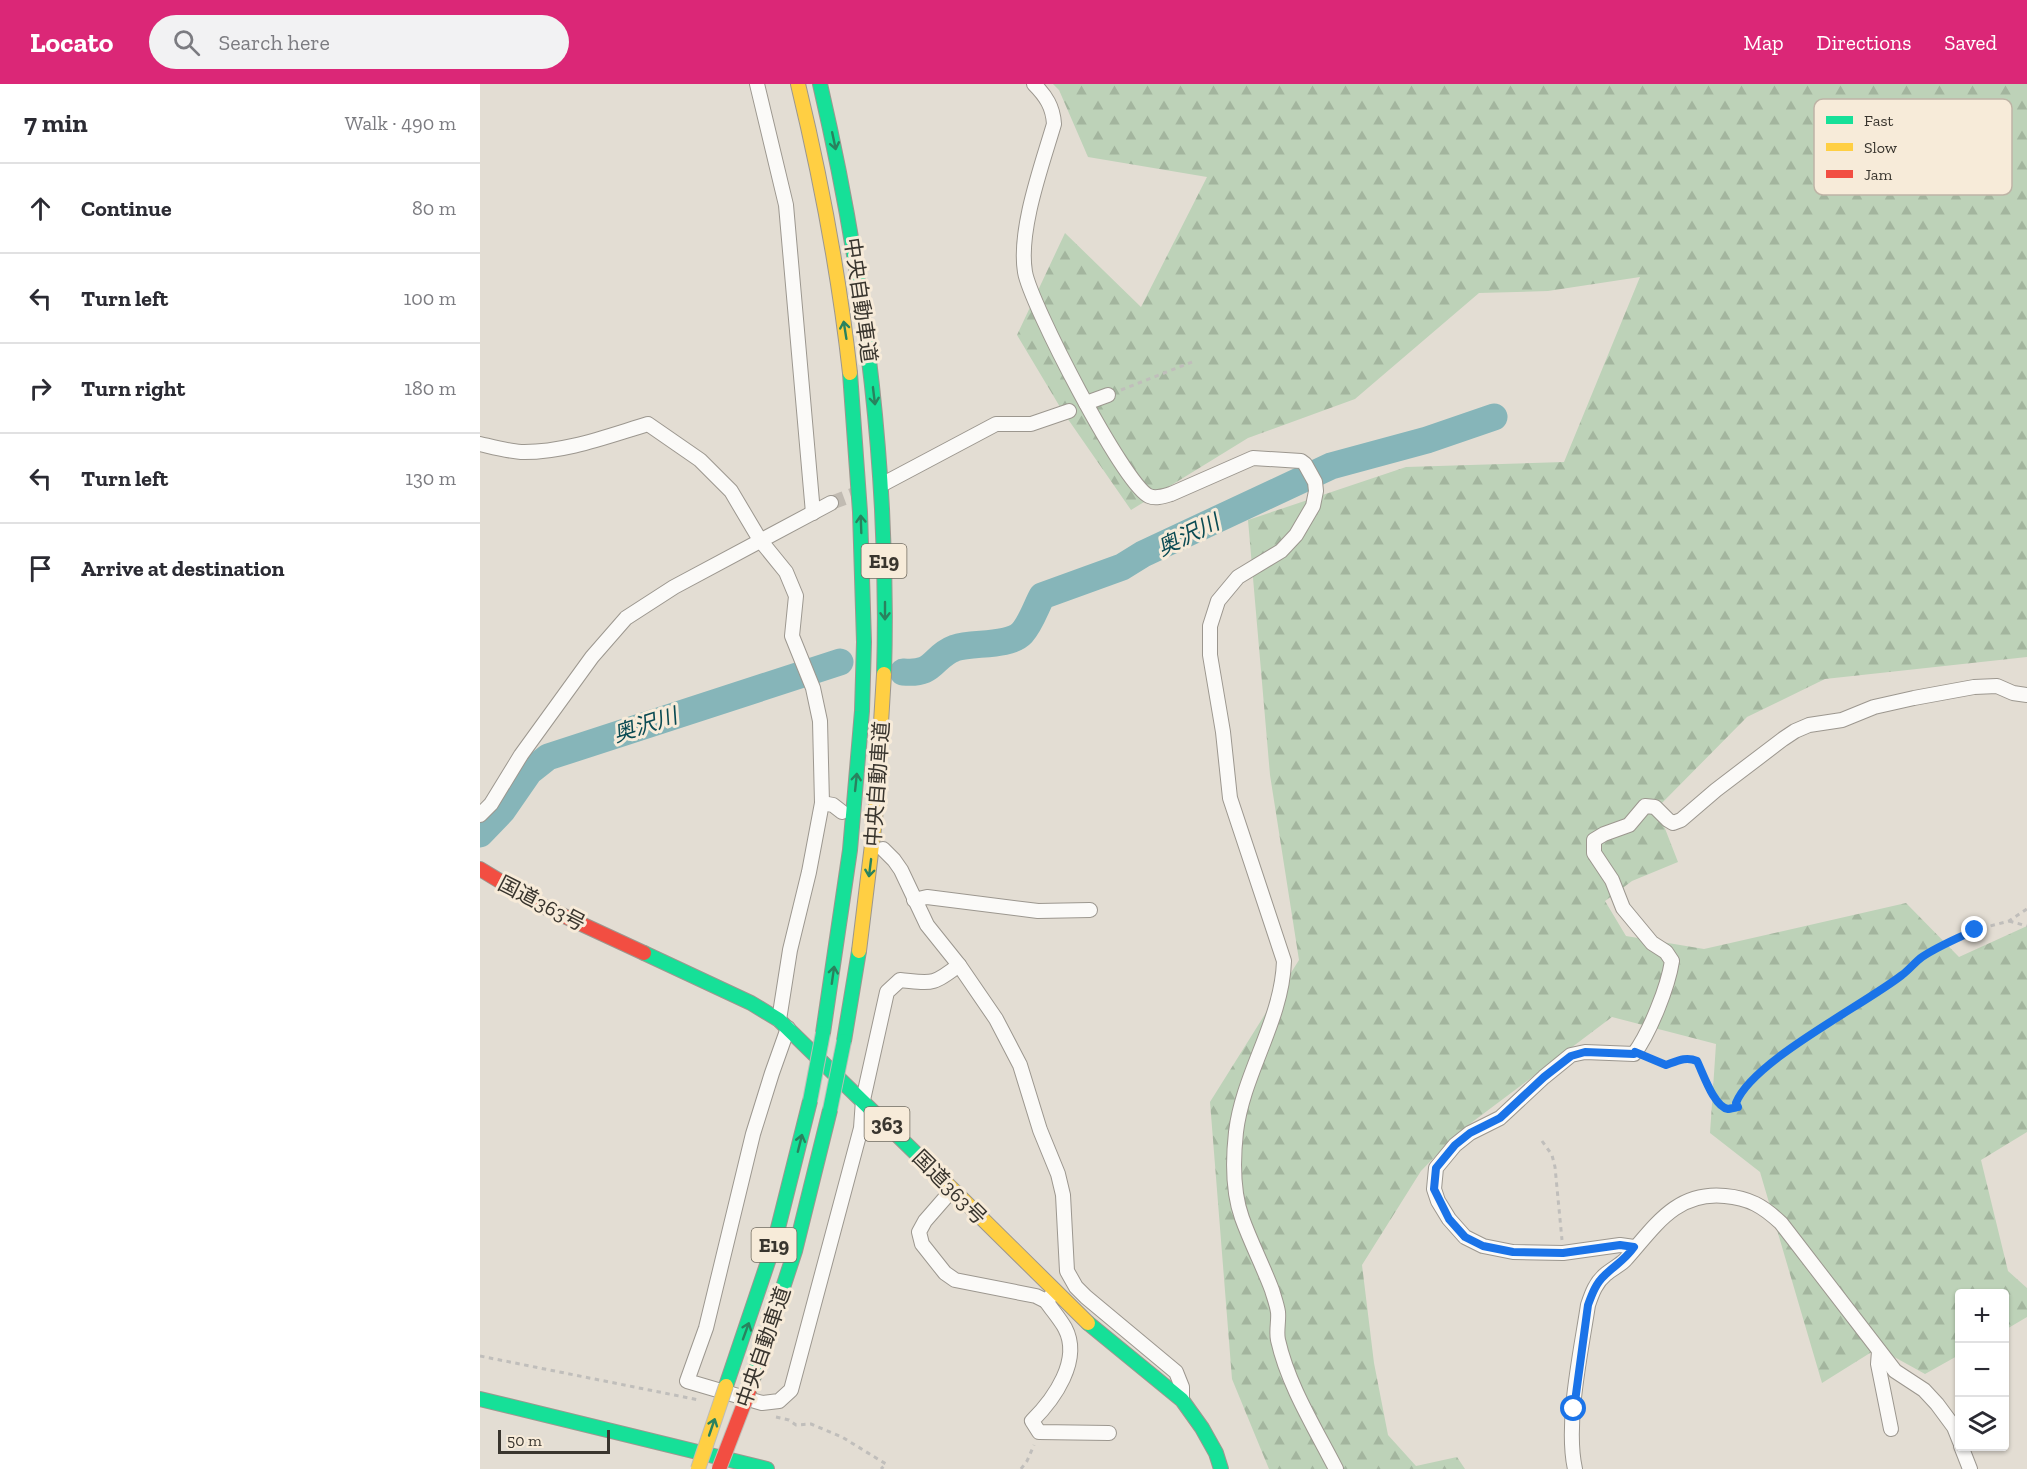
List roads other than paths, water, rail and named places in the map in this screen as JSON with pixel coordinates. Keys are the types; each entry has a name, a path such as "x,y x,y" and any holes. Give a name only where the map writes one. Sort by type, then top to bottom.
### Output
{"main road":[{"name":"中央自動車道","path":"698,1469 774,1244 810,1101 824,1033 843,908 859,759 864,664 861,518 847,339 830,236 809,127 798,84"},
{"name":"中央自動車道","path":"719,1469 749,1391 795,1251 830,1110 844,1041 865,911 879,761 885,662 884,517 876,408 860,281 834,141 820,84"},
{"name":"国道363号","path":"480,869 504,886 536,903 751,1003 784,1024 952,1190 1050,1297 1078,1315 1182,1400 1211,1445 1221,1469"},
{"path":"480,1399 767,1469"}],"street":[{"path":"757,84 786,205 813,513"},
{"path":"1034,84 1048,101 1053,111 1054,124 1031,209 1026,238 1025,272 1036,305 1086,404 1131,479 1148,496 1158,497 1171,494 1253,459 1301,461 1315,482 1313,506 1296,535 1281,551 1238,577 1218,601 1210,626 1210,655 1223,732 1230,798 1284,961 1284,977 1278,1001 1242,1105 1236,1132 1237,1196 1242,1216 1272,1292 1278,1313 1278,1338 1284,1359 1302,1403 1336,1469"},
{"path":"1086,404 1108,395"},
{"path":"883,484 996,424 1031,424 1069,411"},
{"path":"480,444 520,452 539,451 583,443 648,424 700,460 731,491 760,540 786,572 796,596 792,636 813,688 820,721 822,803 809,872 790,950 784,1024 753,1134 706,1328 687,1381 762,1403 779,1401 791,1390 861,1128 863,1100 887,992 900,980 930,982 940,980 959,965"},
{"path":"480,815 491,804 521,756 592,657 626,618 674,587 831,503"},
{"path":"1634,1247 1620,1245 1563,1253 1513,1252 1483,1246 1465,1237 1449,1219 1434,1189 1436,1168 1455,1145 1470,1133 1500,1118 1544,1077 1571,1056 1585,1052 1634,1054 1642,1042 1670,976 1672,961 1666,952 1652,943 1623,908 1612,880 1594,853 1594,840 1629,825 1645,806 1655,807 1673,823 1681,820 1716,790 1795,730 1809,725 1842,720 1874,707 1974,687 1996,686 2013,693 2027,695"},
{"path":"822,803 833,805 842,812"},
{"path":"883,849 901,870 927,926 959,965 996,1019 1020,1065 1040,1130 1058,1174 1063,1195 1067,1271 1076,1287 1086,1298 1176,1372 1182,1387 1182,1400"},
{"path":"914,900 927,897 1038,911 1090,910"},
{"path":"952,1190 925,1221 919,1232 922,1244 945,1273 955,1280 1050,1297 1066,1330 1071,1352 1063,1380 1050,1403 1032,1421 1040,1432 1109,1433"},
{"path":"1575,1469 1571,1442 1574,1409 1588,1305 1594,1289 1604,1275 1624,1261 1634,1247 1674,1208 1693,1197 1716,1195 1741,1197 1754,1201 1767,1209 1781,1222 1895,1371 1924,1390 1955,1423"},
{"path":"1879,1351 1878,1364 1891,1429"},
{"path":"1963,1451 1970,1469"}],"waterway":[{"name":"奥沢川","path":"903,672 922,671 955,648 1000,642 1016,637 1028,625 1042,596 1122,567 1143,554 1331,466 1427,440 1494,417"},
{"name":"奥沢川","path":"480,834 502,811 529,772 548,757 840,662"}],"tunnel":[{"path":"831,503 863,491"}]}
